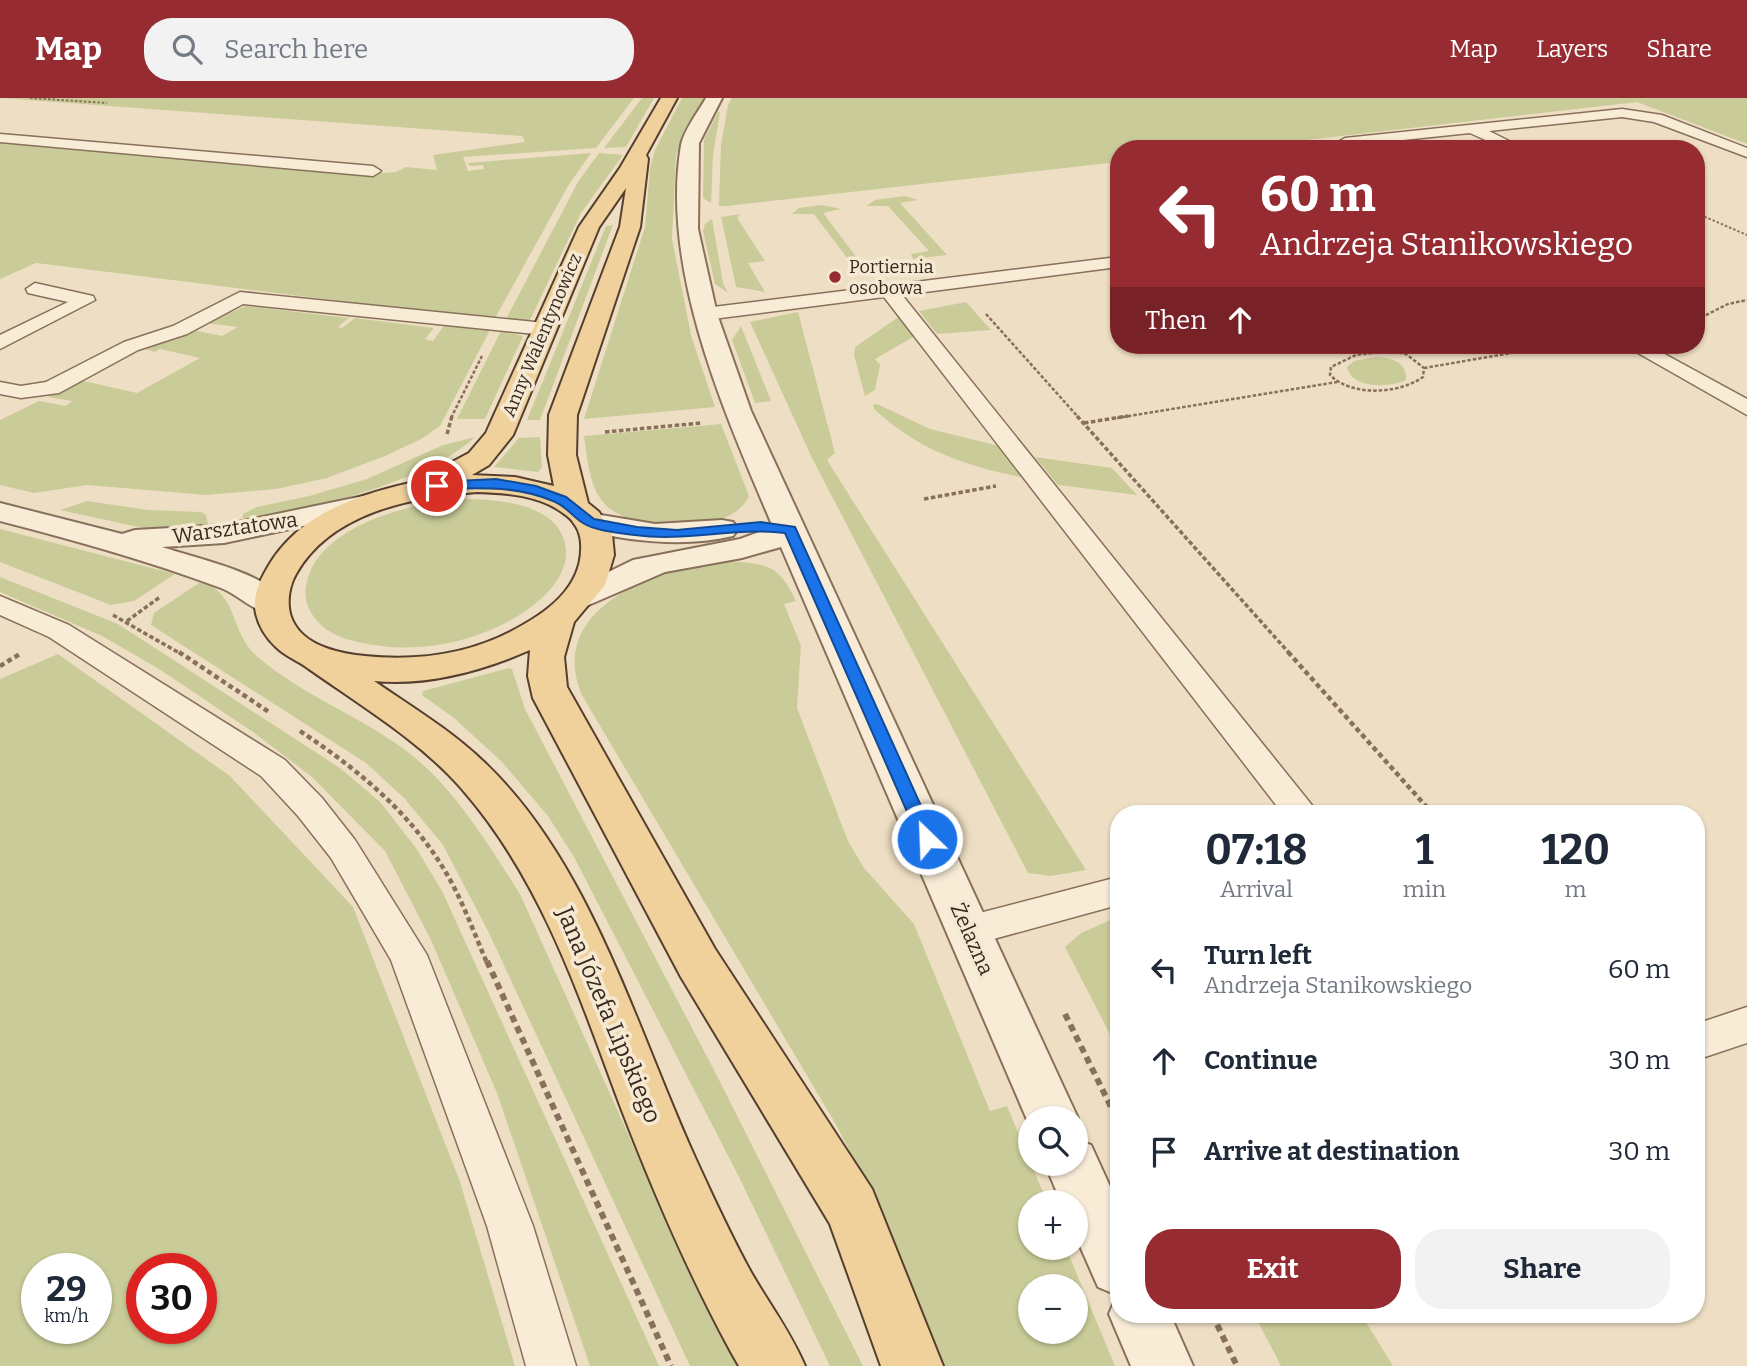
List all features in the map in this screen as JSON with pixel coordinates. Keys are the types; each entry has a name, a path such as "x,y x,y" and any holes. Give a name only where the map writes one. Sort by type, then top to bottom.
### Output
{"main road":[{"name":"Anny Walentynowicz","path":"417,489 466,467 489,450 499,435 592,221 640,150 669,98"},
{"name":"Anny Walentynowicz","path":"567,609 587,586 598,559 599,546 582,514 562,455 566,402 630,227 640,150"},
{"path":"567,609 504,648 456,663 426,668 367,669 318,657 296,645 281,630 271,604 277,579 293,554 333,521 368,505 417,489 457,484 505,484 547,493 582,514"},
{"path":"567,609 547,645 544,667 552,698 698,963 852,1209 912,1366"},
{"name":"Jana Józefa Lipskiego","path":"318,657 345,681 405,719 452,755 489,792 520,833 570,917 601,985 706,1247 726,1288 774,1366"}],"street":[{"name":"Żelazna","path":"714,98 690,143 688,159 688,229 705,314 741,420 1047,1106"},
{"name":"Warsztatowa","path":"102,538 153,540 224,534 368,505"},
{"name":"Warsztatowa","path":"0,512 102,538 236,582 271,604"},
{"path":"582,514 655,533 761,526 790,530"},
{"path":"567,609 654,565 748,547 779,537 790,530"},
{"path":"1077,1176 1110,1249"},
{"path":"1143,1323 1162,1366"}],"lane":[{"path":"1365,140 1608,114 1635,114 1657,118 1747,153"},
{"path":"1472,129 1497,140"},
{"path":"0,138 373,171"},
{"path":"705,314 1110,263"},
{"path":"0,343 86,300 35,289"},
{"path":"890,292 1295,805"},
{"path":"0,388 21,392 51,388 131,346 180,330 240,298 545,329"},
{"path":"1650,354 1747,408"},
{"path":"0,605 59,631 273,768 310,807 343,849 408,955 510,1227 551,1366"},
{"path":"968,931 1110,893"},
{"path":"1705,1039 1747,1025"}],"path":[{"path":"30,98 107,103"},
{"path":"1705,217 1747,235"},
{"path":"959,283 1425,805"},
{"path":"1705,316 1728,304 1747,300"},
{"path":"1337,382 1331,375 1331,368 1337,361 1371,354"},
{"path":"1405,354 1424,368 1505,354"},
{"path":"1083,423 1337,382 1365,389 1400,388 1415,384 1423,377 1424,368"},
{"path":"562,435 741,420"},
{"path":"447,439 499,435"},
{"path":"924,499 1037,478"},
{"path":"1062,1007 1110,1105"},
{"path":"1216,1323 1237,1366"}],"green space":[{"path":"0,98 634,98 596,148 463,157 468,171 484,169 483,165 470,166 468,163 591,153 568,186 494,320 36,263 0,279 0,141 370,174 396,172 406,167 437,170 433,155 525,142 522,136"},
{"path":"642,98 654,98 626,147 604,148"},
{"path":"682,98 705,98 676,155 672,239 691,335 715,407 584,419 645,227 650,168 655,150"},
{"path":"732,98 1747,98 1747,144 1637,102 1306,140 1110,140 1110,163 719,206 721,145 728,105"},
{"path":"718,112 711,203 703,198 704,140"},
{"path":"599,153 623,155 581,213 530,320 505,321 578,182"},
{"path":"905,196 918,200 900,203 947,255 913,259 911,254 929,251 888,206 866,206 875,200"},
{"path":"822,205 841,209 823,213 857,258 848,259 814,214 792,214 799,208"},
{"path":"740,214 737,218 765,261 748,263 765,292 736,287 721,217"},
{"path":"712,219 723,283 728,293 715,284 703,231 705,224"},
{"path":"613,225 540,420 527,420 606,226"},
{"path":"966,302 991,330 937,334 919,311"},
{"path":"246,306 349,318 338,327 342,328 355,318 434,328 425,339 433,341 445,324 490,330 440,426 421,439 385,456 327,478 276,489 206,495 87,485 34,493 0,485 0,420 39,401 66,406 72,401 48,397 79,380 137,393 200,358 160,349 155,352 141,348 171,340 192,330 222,336 238,327 205,323"},
{"path":"798,312 835,453 827,460 1086,870 1051,876 1028,873 812,458 750,322"},
{"path":"900,316 915,336 875,359 880,365 875,390 865,396 854,355 855,347"},
{"path":"741,326 771,401 755,403 732,340"},
{"path":"501,331 523,336 485,419 457,419"},
{"path":"1376,357 1401,365 1406,380 1372,385 1363,383 1350,374 1347,367 1354,361"},
{"path":"877,404 930,429 999,446 1021,477 961,461 924,445 890,423 874,409 873,405"},
{"path":"721,424 749,496 739,509 722,519 702,524 656,525 616,513 598,495 589,470 584,436"},
{"path":"475,437 454,453 398,480 332,502 242,524 243,514 257,507 309,496 367,479 443,445"},
{"path":"540,437 542,467 538,472 494,467 519,438"},
{"path":"1035,457 1112,468 1137,495 1058,485"},
{"path":"457,499 489,500 524,506 553,522 562,534 566,557 561,573 547,593 530,608 489,631 444,644 420,647 374,645 351,640 336,635 317,621 307,603 305,593 315,563 329,546 368,521 415,506"},
{"path":"87,501 148,510 201,512 206,515 209,529 157,531 60,510"},
{"path":"0,529 175,574 134,601 111,605 0,562"},
{"path":"730,561 754,564 777,573 790,589 796,601 784,604 801,646 797,708 848,841 864,868 914,924 990,1111 1007,1106 1018,1132 1018,1176 1036,1176 1042,1190 1018,1190 1018,1260 1071,1260 1077,1274 1018,1274 1018,1344 1088,1344 1088,1301 1115,1366 942,1366 878,1204 835,1123 583,697 575,666 579,639 594,616 616,597 643,582 673,571"},
{"path":"0,577 118,624 340,768 380,802 416,848 442,891 659,1366 590,1366 497,1093 431,940 385,851 312,777 253,732 159,669 102,636 0,592"},
{"path":"202,581 215,588 223,597 243,638 260,659 294,684 404,749 438,780 482,836 520,894 702,1298 743,1366 690,1366 489,933 443,845 404,798 366,763 151,625 154,613"},
{"path":"58,654 230,776 353,907 460,1182 515,1366 0,1366 0,679"},
{"path":"512,669 525,709 714,1070 863,1366 830,1366 738,1175 574,857 548,816 502,762 454,718 422,695 423,691"},
{"path":"1110,920 1110,1034 1065,947 1081,933"},
{"path":"1259,1323 1367,1323 1393,1366 1281,1366"}],"place":[{"name":"Portiernia osobowa","path":"835,277"}],"route":[{"path":"437,486 496,483 532,488 574,506 589,522 637,531 677,534 761,526 790,530 927,839"}]}
